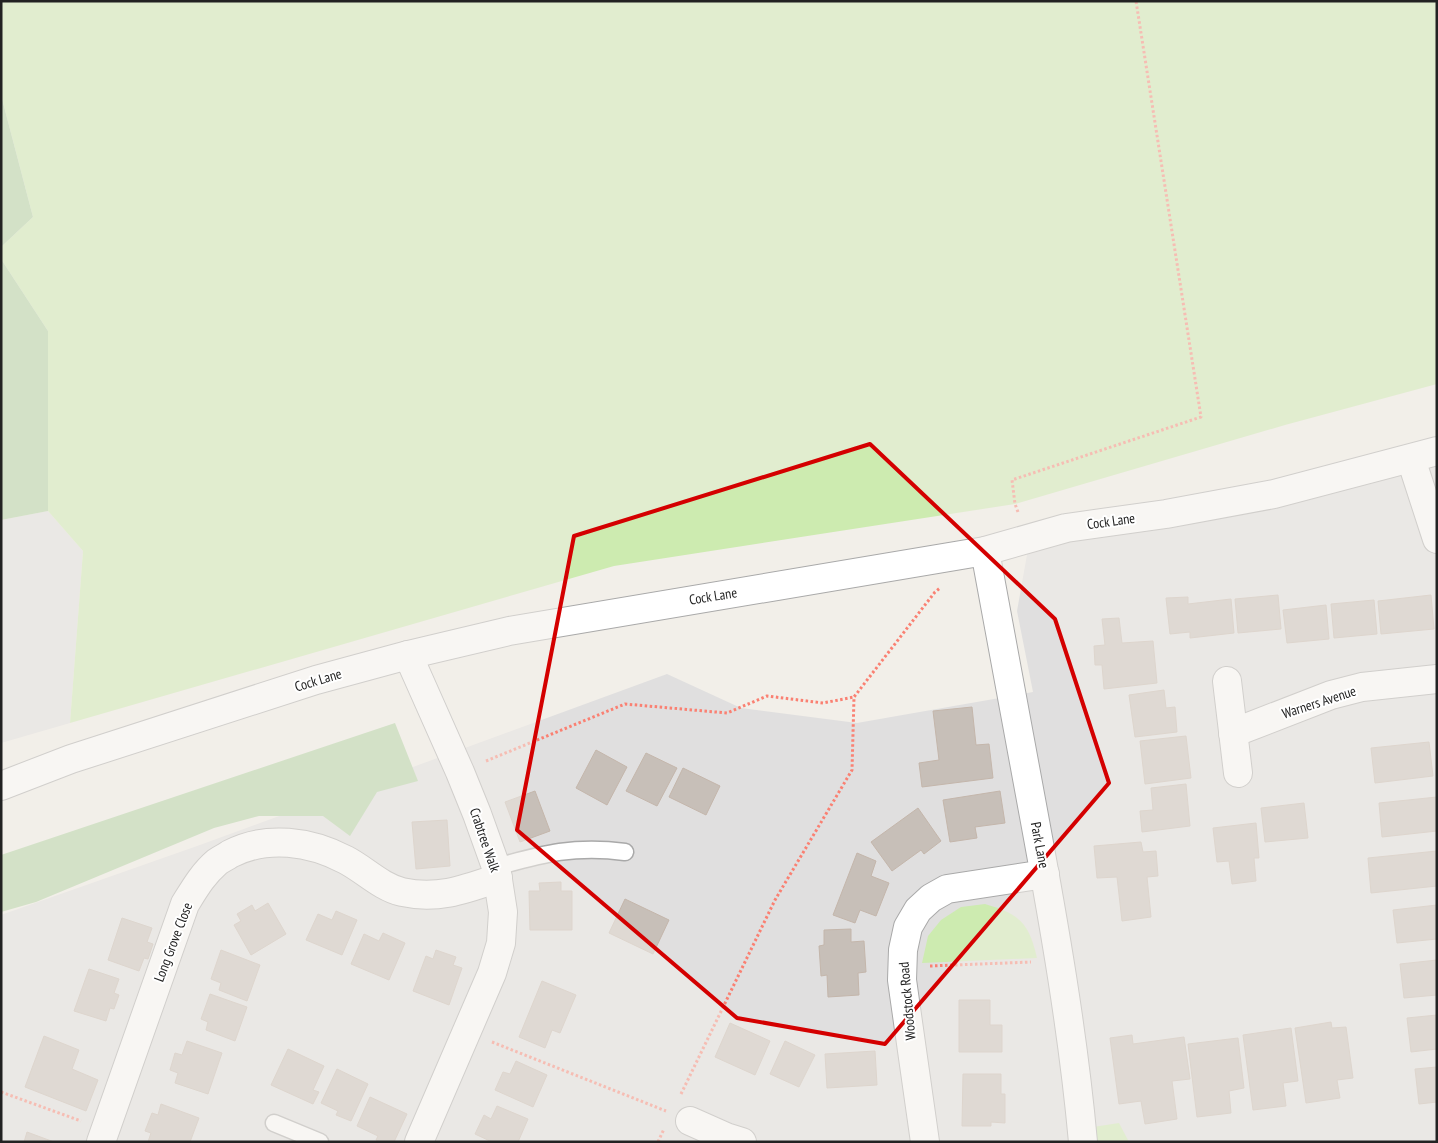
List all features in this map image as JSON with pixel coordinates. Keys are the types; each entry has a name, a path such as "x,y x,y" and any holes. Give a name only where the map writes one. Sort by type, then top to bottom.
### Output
{"street":[{"name":"Cock Lane","path":"1,786 71,759 316,680 408,655 509,631 985,551 1066,528 1166,514 1274,494 1424,455"},
{"path":"1424,455 1437,539"},
{"name":"Park Lane","path":"985,551 1046,874 1073,1049 1083,1142"},
{"name":"Crabtree Walk","path":"408,655 477,814 497,873 503,912 501,944 492,973 482,1000 466,1032 419,1142"},
{"name":"Warners Avenue","path":"1233,733 1339,693 1362,687 1437,679"},
{"path":"1227,681 1238,773"},
{"name":"Long Grove Close","path":"103,1136 185,904 199,880 218,860 253,844 274,842 297,843 324,850 348,861 377,881 401,892 424,895 451,893 497,873"},
{"name":"Woodstock Road","path":"920,1141 902,980 902,950 908,927 918,910 931,898 947,889 1046,874"},
{"path":"681,1117 742,1142"}],"lane":[{"path":"497,873 557,851 601,848 625,852"},
{"path":"274,1123 320,1142"}],"path":[{"path":"1030,538 1015,504 1012,480 1201,417 1136,1"},
{"path":"658,1142 681,1117 774,900 852,770 854,697 935,592 942,586"},
{"path":"460,772 625,704 727,713 767,696 823,703 854,697"},
{"path":"902,968 1060,961"},
{"path":"466,1032 681,1117"},
{"path":"1,1092 103,1136"}],"highlighted area":[{"path":"870,444 1055,619 1109,783 885,1044 737,1018 517,830 574,536"}],"shaded area":[{"path":"1437,450 1437,1142 1,1142 1,915 200,845 667,674 741,708 857,723 1033,692 1017,611 1030,538"},
{"path":"48,511 83,551 70,723 1,743 1,520"}],"green space":[{"path":"1,1 1437,1 1437,384 1285,425 1015,504 614,566 70,723 83,551 48,511 48,331 1,259 1,247 33,217 1,95"},
{"path":"1,95 33,217 1,247"},
{"path":"1,259 48,331 48,511 1,520"},
{"path":"395,723 418,781 377,792 350,836 323,816 259,816 214,828 36,902 1,912 1,855"},
{"path":"985,904 1015,916 1021,922 1030,936 1037,958 922,963 928,936 941,920 961,907"},
{"path":"1119,1123 1129,1142 1095,1142 1093,1127"}],"building":[{"path":"1278,595 1281,629 1238,633 1235,599"},
{"path":"1431,595 1434,629 1381,634 1378,601"},
{"path":"1188,597 1188,604 1231,599 1234,633 1190,638 1190,632 1170,634 1166,598"},
{"path":"1374,600 1377,634 1334,638 1331,604"},
{"path":"1326,605 1329,639 1287,643 1283,610"},
{"path":"1119,618 1122,643 1153,641 1157,683 1104,689 1102,665 1095,665 1094,646 1105,645 1102,619"},
{"path":"1164,690 1166,708 1175,707 1177,732 1135,737 1129,695"},
{"path":"972,707 976,745 989,744 993,778 922,787 919,763 939,760 933,711"},
{"path":"1186,736 1191,778 1145,784 1140,741"},
{"path":"1429,742 1433,776 1375,783 1371,748"},
{"path":"596,750 627,767 607,805 576,788"},
{"path":"646,753 677,768 657,806 626,791"},
{"path":"683,768 720,786 706,815 669,797"},
{"path":"1186,784 1190,826 1142,832 1140,811 1153,810 1151,788"},
{"path":"535,791 550,831 520,842 505,802"},
{"path":"1000,791 1005,823 975,827 977,838 950,842 943,800"},
{"path":"1437,797 1437,831 1382,837 1379,803"},
{"path":"1304,803 1308,838 1265,842 1261,808"},
{"path":"918,808 941,841 924,854 921,850 892,871 871,842"},
{"path":"447,820 450,866 416,869 412,822"},
{"path":"1256,823 1259,858 1254,858 1256,881 1232,884 1229,861 1217,862 1213,828"},
{"path":"1141,842 1143,852 1156,851 1158,876 1147,877 1151,917 1122,921 1117,877 1097,878 1094,846"},
{"path":"1437,851 1437,886 1371,893 1368,858"},
{"path":"857,853 876,861 871,876 889,883 876,916 860,910 855,923 833,915"},
{"path":"561,882 561,891 572,891 572,930 530,930 529,891 540,891 539,883"},
{"path":"625,899 669,920 653,954 609,933"},
{"path":"268,903 286,934 251,955 234,925 241,921 237,914 252,905 255,911"},
{"path":"1437,905 1437,939 1397,943 1393,910"},
{"path":"336,911 357,920 342,955 306,940 318,914 332,920"},
{"path":"122,918 152,928 147,942 153,944 148,959 144,958 139,971 108,960"},
{"path":"851,929 851,942 864,941 866,972 858,973 859,995 828,997 827,975 821,976 819,946 824,945 824,930"},
{"path":"383,933 405,943 389,980 351,964 364,934 379,941"},
{"path":"221,950 260,965 247,1001 219,990 221,983 211,979"},
{"path":"436,950 456,957 453,965 462,968 449,1005 413,991 426,956 433,959"},
{"path":"1437,960 1437,995 1404,998 1400,964"},
{"path":"89,969 119,979 114,993 119,995 114,1009 110,1008 106,1021 74,1011"},
{"path":"542,981 576,995 560,1033 552,1030 545,1048 519,1037"},
{"path":"210,994 247,1007 235,1041 206,1030 208,1022 201,1019"},
{"path":"959,1000 990,1000 990,1025 1002,1025 1002,1052 959,1052"},
{"path":"1437,1015 1437,1049 1411,1052 1407,1018"},
{"path":"1331,1022 1332,1028 1346,1027 1353,1078 1337,1080 1340,1098 1306,1103 1295,1028"},
{"path":"730,1023 770,1041 755,1075 715,1057"},
{"path":"1291,1028 1298,1081 1283,1083 1286,1106 1253,1110 1243,1035"},
{"path":"1132,1035 1133,1044 1184,1037 1190,1079 1172,1081 1177,1119 1145,1124 1141,1101 1119,1104 1110,1038"},
{"path":"44,1036 79,1050 72,1069 98,1080 86,1111 25,1087"},
{"path":"1238,1038 1244,1088 1229,1091 1231,1113 1197,1117 1188,1044"},
{"path":"187,1041 222,1053 208,1094 175,1083 178,1073 170,1070 175,1053 182,1055"},
{"path":"785,1041 815,1055 799,1087 770,1074"},
{"path":"288,1049 324,1066 313,1090 319,1092 313,1104 271,1085"},
{"path":"875,1051 877,1085 827,1088 825,1054"},
{"path":"516,1061 547,1075 533,1107 495,1090 503,1072 510,1074"},
{"path":"1437,1067 1437,1102 1419,1104 1415,1069"},
{"path":"337,1069 368,1084 351,1121 336,1115 338,1111 321,1103"},
{"path":"963,1074 1001,1074 1001,1094 1005,1094 1005,1123 991,1122 991,1126 962,1126"},
{"path":"370,1097 407,1114 394,1142 380,1142 376,1140 378,1136 357,1126"},
{"path":"161,1104 199,1118 190,1142 148,1142 151,1133 145,1131 152,1113 158,1115"},
{"path":"497,1106 528,1119 518,1142 492,1142 475,1134 484,1115 491,1119"},
{"path":"27,1132 54,1142 24,1142"}]}
